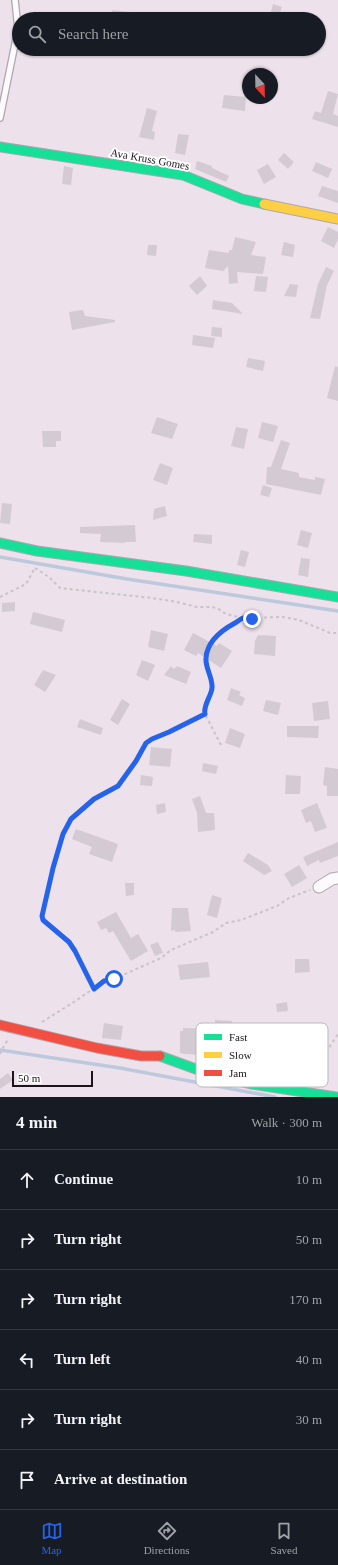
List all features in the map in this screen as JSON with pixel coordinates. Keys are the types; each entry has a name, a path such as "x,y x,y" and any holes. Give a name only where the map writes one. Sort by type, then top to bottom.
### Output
{"street":[{"name":"Ava Kruss Gomes","path":"0,148 183,175 242,198 338,219"},
{"path":"0,543 37,551 186,572 338,597"},
{"path":"318,887 332,879 338,878"},
{"path":"0,1026 97,1048 141,1056 159,1056 196,1069"},
{"path":"272,1087 336,1097"}],"lane":[{"path":"15,0 16,12"},
{"path":"0,118 13,56"}],"path":[{"path":"0,597 5,596 26,584 35,568 49,577 60,588 152,598 196,607 211,607 217,608 226,614 243,618 283,617 306,623 330,633 338,633"},
{"path":"221,745 204,710 212,689 206,658 208,650 220,633 243,618"},
{"path":"94,989 69,942 43,920 42,917 53,868 63,834 71,819 85,806 94,799 118,786 136,761 146,743 205,714"},
{"path":"25,1031 63,1010 104,981 114,979 161,958 171,950 213,932 226,924 241,920 277,906 289,898 318,887"},
{"path":"328,1049 338,1034"},
{"path":"316,1094 317,1087"}],"building":[{"path":"273,4 282,7 280,12 271,12"},
{"path":"112,10 129,12 112,12"},
{"path":"328,91 338,94 333,114 338,116 338,127 312,119 315,111 321,113"},
{"path":"224,95 242,97 242,104 246,104 245,111 222,108"},
{"path":"147,108 157,111 152,131 155,132 154,140 139,137"},
{"path":"178,134 189,135 185,155 175,153"},
{"path":"284,153 294,162 288,169 278,160"},
{"path":"197,161 212,166 212,168 229,176 226,182 195,169"},
{"path":"316,162 332,169 328,178 312,171"},
{"path":"268,164 276,177 264,184 257,170"},
{"path":"64,166 73,168 71,185 62,184"},
{"path":"322,186 338,191 338,203 318,196"},
{"path":"328,227 338,232 338,239 334,248 321,241"},
{"path":"235,237 256,242 251,255 266,257 263,274 237,272 238,283 229,284 228,266 223,271 205,268 209,250 229,253 229,250 232,250"},
{"path":"284,242 295,245 293,257 281,255"},
{"path":"148,245 157,245 156,256 147,255"},
{"path":"326,267 334,271 327,285 320,319 310,318 318,284"},
{"path":"200,276 207,286 197,295 189,286"},
{"path":"256,276 268,277 266,292 254,291"},
{"path":"290,284 298,285 296,297 284,296"},
{"path":"213,300 232,303 243,314 212,309"},
{"path":"83,310 85,316 115,320 115,322 72,330 69,312"},
{"path":"212,327 222,328 222,337 211,336"},
{"path":"193,335 215,338 213,348 192,345"},
{"path":"248,358 265,361 263,371 246,367"},
{"path":"335,366 338,367 338,401 327,398"},
{"path":"157,417 178,424 172,439 151,433"},
{"path":"262,422 278,426 273,442 258,438"},
{"path":"236,427 248,429 244,449 231,446"},
{"path":"42,431 61,431 61,441 56,441 56,447 43,447"},
{"path":"281,440 290,443 281,469 299,473 299,477 315,480 315,477 325,479 321,495 266,484 267,467 271,467"},
{"path":"160,463 173,468 167,485 153,480"},
{"path":"263,485 272,488 269,497 260,495"},
{"path":"2,503 12,504 10,524 0,523"},
{"path":"165,506 167,516 153,520 154,509"},
{"path":"135,525 136,542 100,542 101,534 80,533 80,527"},
{"path":"301,530 312,533 308,548 297,545"},
{"path":"194,534 212,535 212,544 193,542"},
{"path":"241,550 249,552 245,567 237,565"},
{"path":"301,558 310,559 308,577 298,575"},
{"path":"15,602 15,611 2,612 2,603"},
{"path":"33,612 65,620 62,632 30,624"},
{"path":"151,630 168,634 164,651 148,647"},
{"path":"193,633 217,646 219,643 232,651 221,668 198,653 196,656 184,650"},
{"path":"258,635 276,636 275,656 254,654 255,641"},
{"path":"142,660 155,665 148,681 136,675"},
{"path":"171,666 174,669 177,666 191,672 186,684 164,675"},
{"path":"43,670 56,675 45,692 34,685"},
{"path":"231,688 241,692 239,695 245,698 242,706 227,700"},
{"path":"122,699 130,704 118,725 110,720"},
{"path":"266,700 281,703 278,715 263,711"},
{"path":"328,701 330,719 314,721 312,703"},
{"path":"80,719 103,728 101,735 77,727"},
{"path":"287,726 319,726 318,738 287,737"},
{"path":"230,728 245,734 240,748 225,743"},
{"path":"151,747 172,749 170,767 149,765"},
{"path":"203,763 218,766 216,774 202,771"},
{"path":"325,767 338,769 338,796 327,796 327,786 323,785"},
{"path":"141,775 153,777 152,786 140,785"},
{"path":"286,775 301,776 300,794 285,794"},
{"path":"200,796 206,813 214,813 215,830 198,832 197,813 192,799"},
{"path":"165,803 166,812 157,814 156,805"},
{"path":"317,803 327,828 315,832 311,821 306,823 301,810"},
{"path":"76,829 118,844 112,862 89,854 92,847 72,839"},
{"path":"338,842 338,856 320,863 319,860 307,866 303,857"},
{"path":"248,853 268,865 272,871 264,875 243,861"},
{"path":"299,865 307,878 292,887 284,874"},
{"path":"125,883 134,883 134,895 126,896"},
{"path":"212,895 222,898 217,918 207,915"},
{"path":"172,908 188,908 191,931 171,931"},
{"path":"116,912 131,938 138,934 148,951 131,961 113,931 109,933 106,928 101,930 97,922"},
{"path":"158,942 163,953 155,956 150,945"},
{"path":"295,959 309,959 310,972 295,973"},
{"path":"208,962 210,977 180,980 178,965"},
{"path":"287,1002 288,1011 277,1012 276,1004"},
{"path":"215,1020 232,1021 232,1023 215,1023"},
{"path":"104,1023 123,1026 121,1040 102,1038"},
{"path":"183,1028 196,1028 196,1055 180,1053 180,1031 183,1031"},
{"path":"8,1073 13,1080 0,1089 0,1079"}],"waterway":[{"path":"0,557 127,579 338,611"},
{"path":"0,1050 120,1068 196,1082"},
{"path":"222,1087 275,1097"}],"traffic: fast":[{"path":"0,147 183,175 242,199 264,204"},
{"path":"0,543 37,551 186,571 338,597"},
{"path":"160,1056 196,1069"},
{"path":"271,1087 336,1097"}],"traffic: slow":[{"path":"264,204 338,219"}],"traffic: jam":[{"path":"0,1025 97,1048 141,1056 160,1056"}],"route":[{"path":"114,979 106,980 94,989 90,977 69,942 43,920 42,916 53,868 63,834 71,819 85,806 94,799 118,786 129,773 146,743 205,714 204,710 212,689 212,684 207,669 206,658 208,650 220,633 227,627 243,618 252,619"}]}
